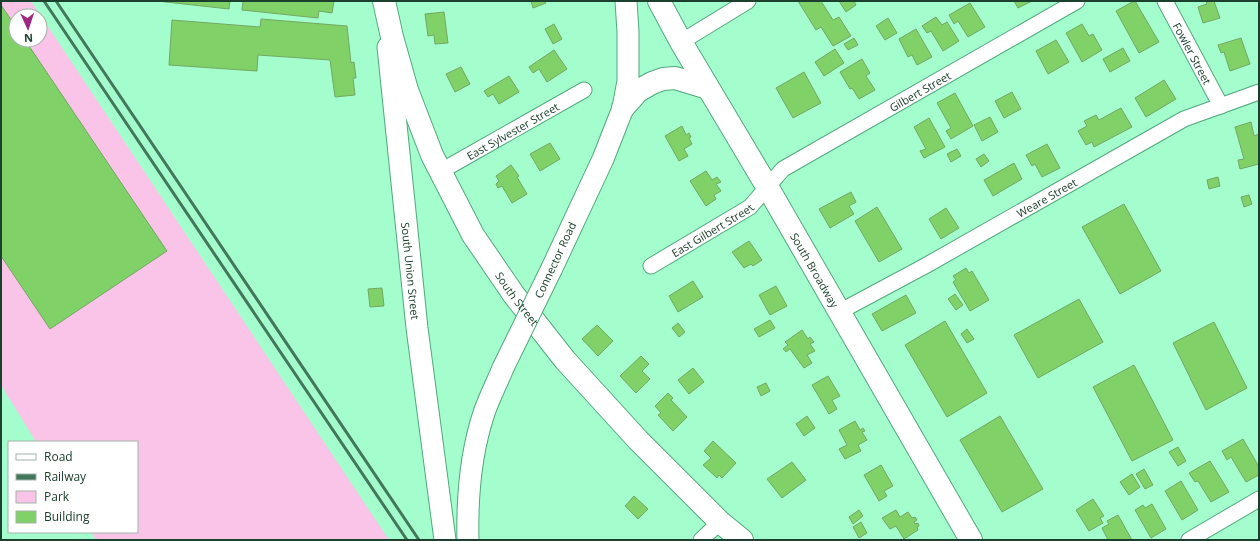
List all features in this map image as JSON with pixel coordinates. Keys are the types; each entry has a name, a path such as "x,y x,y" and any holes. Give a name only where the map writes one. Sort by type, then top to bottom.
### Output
{"main road":[{"name":"South Street","path":"384,1 392,37 407,90 432,155 473,235 514,295 565,360 638,440 720,522 742,540"},
{"name":"South Union Street","path":"384,1 417,328 445,540"},
{"name":"Connector Road","path":"468,540 473,458 484,413 503,368 604,159 623,108 628,81 628,32 626,1"},
{"name":"South Broadway","path":"659,1 681,42 768,188 971,540"},
{"path":"623,108 638,91 663,79 675,78 708,88"}],"street":[{"path":"681,42 748,1"},
{"name":"Gilbert Street","path":"768,188 783,169 1078,1"},
{"name":"Fowler Street","path":"1165,1 1221,106"},
{"name":"East Sylvester Street","path":"440,172 584,90"},
{"name":"Weare Street","path":"839,312 925,266 1184,119 1259,92"},
{"name":"East Gilbert Street","path":"651,266 750,207 768,188"},
{"path":"1189,540 1259,499"},
{"path":"701,540 720,522"}],"green space":[{"path":"1,1 31,1 36,8 8,8 8,48 48,48 48,27 389,540 96,540 92,533 138,533 138,441 35,441 1,385"}],"building":[{"path":"157,1 230,1 229,9"},
{"path":"243,1 334,1 332,13 319,11 318,18 242,10"},
{"path":"531,1 545,1 546,3 533,8"},
{"path":"798,1 821,1 833,20 839,17 851,36 833,46 821,27 816,30"},
{"path":"839,1 854,1 856,5 846,12"},
{"path":"1014,1 1032,1 1018,8"},
{"path":"1134,1 1159,42 1139,53 1116,11"},
{"path":"1206,1 1214,1 1220,18 1203,23 1198,7 1207,4"},
{"path":"970,3 985,27 968,37 958,21 954,24 949,15"},
{"path":"1,5 8,15 8,48 30,48 167,251 50,329 1,256"},
{"path":"444,12 448,43 435,44 434,35 428,36 425,14"},
{"path":"936,17 942,25 947,22 959,41 943,51 931,31 927,33 922,26"},
{"path":"888,18 897,33 885,40 876,26"},
{"path":"261,19 347,26 351,63 354,62 356,78 353,78 355,95 335,97 330,60 258,55 257,71 169,65 172,20 260,27"},
{"path":"554,24 562,39 553,44 545,29"},
{"path":"1082,24 1089,36 1093,34 1102,50 1082,62 1066,33"},
{"path":"916,29 932,57 917,65 912,55 908,57 899,39"},
{"path":"854,38 858,45 848,50 844,44"},
{"path":"1241,38 1250,64 1230,71 1224,52 1221,53 1218,45"},
{"path":"1056,40 1069,62 1048,74 1036,51"},
{"path":"1123,48 1130,61 1110,72 1103,59"},
{"path":"835,49 844,63 824,76 815,62"},
{"path":"554,50 567,69 547,82 539,69 533,73 529,67"},
{"path":"862,59 870,73 866,76 875,90 859,99 852,88 850,89 840,72"},
{"path":"461,67 470,84 455,92 446,74"},
{"path":"804,72 821,103 793,118 776,88"},
{"path":"509,76 519,92 499,104 493,94 488,97 484,91"},
{"path":"1164,80 1176,99 1146,117 1135,98"},
{"path":"1012,92 1021,109 1004,118 995,101"},
{"path":"955,93 973,126 951,139 946,131 951,128 937,103"},
{"path":"1121,108 1132,127 1094,147 1092,142 1086,145 1078,131 1087,126 1084,121 1096,115 1099,120"},
{"path":"990,117 998,132 982,141 974,125"},
{"path":"929,118 945,147 924,158 920,151 926,149 914,127"},
{"path":"1251,122 1254,136 1259,134 1259,164 1240,169 1238,160 1244,159 1235,127"},
{"path":"682,126 686,135 689,133 691,137 689,138 692,144 684,149 688,156 679,161 665,136"},
{"path":"550,143 560,159 540,171 530,154"},
{"path":"1047,144 1060,168 1042,177 1035,164 1032,166 1026,155"},
{"path":"957,149 961,156 951,162 947,154"},
{"path":"984,154 989,161 981,167 976,159"},
{"path":"1014,163 1022,179 993,196 984,180"},
{"path":"511,165 519,176 517,177 527,194 512,203 502,186 498,188 496,184 499,181 496,176"},
{"path":"706,171 712,180 717,177 721,182 716,184 721,191 714,195 716,199 706,206 690,181"},
{"path":"1218,177 1220,186 1209,189 1207,180"},
{"path":"851,192 856,202 849,206 854,214 830,228 819,209"},
{"path":"1249,195 1252,204 1244,207 1241,197"},
{"path":"1124,204 1161,271 1120,294 1082,227"},
{"path":"877,207 902,249 879,262 855,221"},
{"path":"946,208 959,228 941,239 929,219"},
{"path":"749,241 762,260 753,266 751,264 744,268 732,252"},
{"path":"966,268 969,273 972,271 989,300 970,311 953,282 956,280 953,276"},
{"path":"693,281 703,297 678,312 669,296"},
{"path":"776,286 787,306 770,315 759,295"},
{"path":"382,288 384,306 370,307 368,289"},
{"path":"955,294 963,305 956,310 948,299"},
{"path":"906,295 916,313 882,331 872,314"},
{"path":"1079,299 1103,342 1038,378 1014,335"},
{"path":"770,320 775,328 759,337 754,329"},
{"path":"945,321 987,393 947,417 905,345"},
{"path":"1214,322 1247,388 1206,410 1173,343"},
{"path":"678,323 685,332 679,337 672,328"},
{"path":"597,325 613,341 598,356 582,339"},
{"path":"967,329 974,339 967,343 961,334"},
{"path":"802,330 808,339 810,337 814,342 810,344 815,351 807,355 812,363 804,368 790,349 786,352 783,349 788,345 785,342"},
{"path":"641,356 649,364 642,371 650,379 636,393 620,376"},
{"path":"1134,365 1173,440 1132,461 1093,387"},
{"path":"693,368 704,382 689,394 678,380"},
{"path":"828,376 840,396 832,400 837,409 829,414 812,385"},
{"path":"766,383 770,391 761,396 757,387"},
{"path":"668,393 673,398 671,400 687,417 673,431 658,415 661,413 655,406"},
{"path":"807,416 815,428 804,436 796,424"},
{"path":"1000,416 1043,489 1002,512 960,440"},
{"path":"855,421 860,430 863,428 865,431 862,432 867,440 858,445 861,451 845,459 839,449 847,445 839,430"},
{"path":"1243,439 1259,467 1259,475 1246,482 1231,457 1227,460 1222,451"},
{"path":"713,441 736,463 722,478 719,475 717,478 703,465 711,458 704,451"},
{"path":"1178,447 1186,461 1178,466 1169,452"},
{"path":"1210,461 1229,492 1211,502 1198,481 1195,482 1189,473"},
{"path":"792,462 806,480 782,498 767,479"},
{"path":"881,465 893,486 884,491 887,496 879,501 864,475"},
{"path":"1144,469 1153,485 1145,489 1136,474"},
{"path":"1132,474 1140,487 1129,495 1120,482"},
{"path":"1181,481 1198,510 1182,520 1165,491"},
{"path":"634,496 648,509 638,519 625,506"},
{"path":"1093,499 1104,516 1100,518 1103,523 1089,531 1076,510"},
{"path":"1152,504 1166,529 1151,538 1135,510 1143,505 1145,508"},
{"path":"859,510 863,516 853,524 849,517"},
{"path":"896,510 900,517 908,512 912,518 915,517 917,520 914,522 915,524 918,523 919,526 917,527 918,530 904,539 896,526 890,529 882,518"},
{"path":"1118,515 1132,540 1108,540 1102,528 1109,524 1107,521"},
{"path":"861,522 867,533 859,538 853,527"}],"railway":[{"path":"44,1 407,540"},
{"path":"56,1 419,540"}]}
